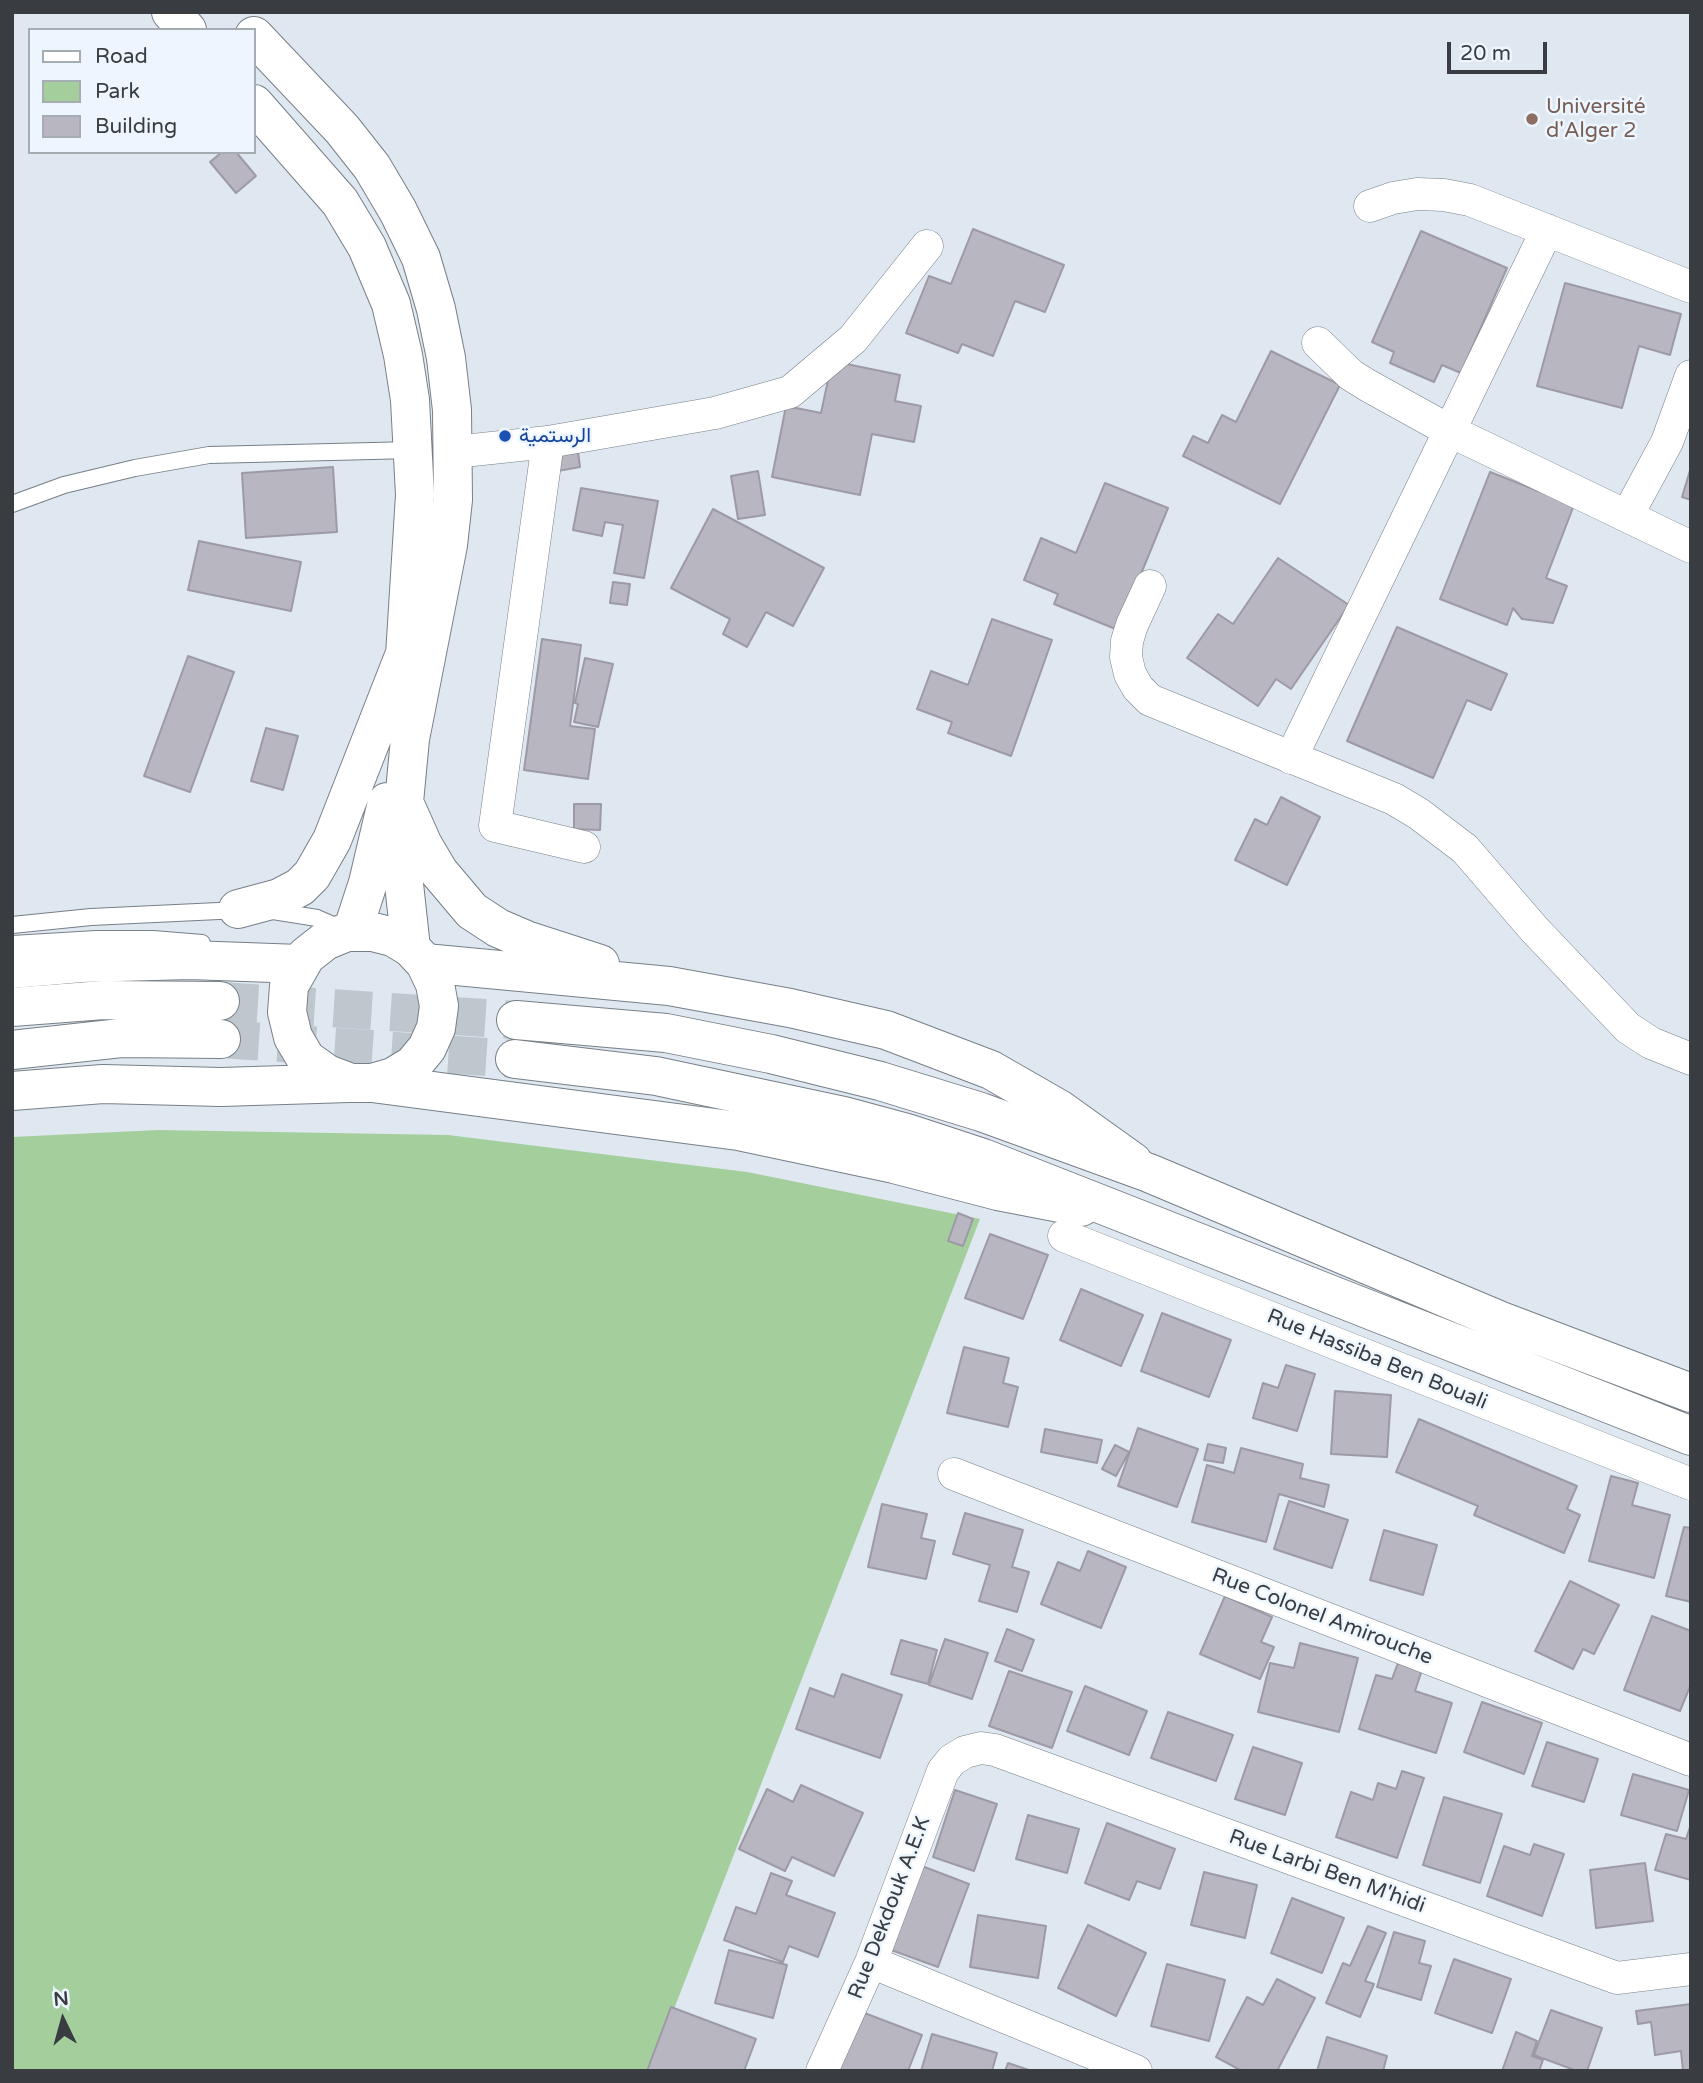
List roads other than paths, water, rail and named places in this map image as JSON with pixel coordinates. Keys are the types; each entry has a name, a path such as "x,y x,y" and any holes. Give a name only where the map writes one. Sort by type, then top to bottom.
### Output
{"main road":[{"path":"171,12 185,28"},
{"path":"231,12 245,28"},
{"path":"12,1091 103,1084 221,1087 362,1083 393,1077 412,1065 427,1048 436,1028 439,1006 435,984 418,956 403,875 404,802 410,739 448,545 453,500 452,410 446,358 436,309 421,258 372,167 342,129 256,38"},
{"path":"256,106 340,202 368,247 391,304 410,400 415,495 405,651 386,809 368,883 349,932"},
{"path":"237,909 279,898 300,887 312,875 332,840 405,651"},
{"path":"404,802 423,845 439,872 472,911 498,928 526,940 669,986"},
{"path":"1120,1214 998,1191 894,1164 738,1131 362,1083 327,1074 306,1059 293,1037 287,1012 289,986 303,960 325,941 349,932 373,932 393,937 418,956 669,986 790,1008 886,1030 990,1070 1059,1108 1149,1173"},
{"path":"12,969 81,963 303,960"},
{"path":"12,1007 104,1000 219,1002"},
{"path":"516,1020 666,1033 771,1054 880,1081 969,1108 1149,1173 1501,1321 1691,1393"},
{"path":"12,1050 121,1038 220,1039"},
{"path":"515,1059 656,1076 844,1116 907,1133 983,1158 1691,1436"}],"street":[{"path":"1370,206 1416,194 1470,200 1691,288"},
{"path":"1292,758 1547,230"},
{"path":"454,452 548,443 715,413 790,392 853,339 927,246"},
{"path":"1318,343 1350,375 1450,431 1691,547"},
{"path":"1627,516 1667,442 1691,376"},
{"path":"548,443 495,826 584,847"},
{"path":"1150,586 1126,641 1130,674 1138,688 1150,700 1394,799 1443,831 1472,856 1534,929 1628,1028 1651,1043 1691,1059"},
{"name":"Rue Hassiba Ben Bouali","path":"1064,1236 1691,1483"},
{"name":"Rue Colonel Amirouche","path":"954,1474 1691,1760"},
{"name":"Rue Larbi Ben M'hidi","path":"965,1752 981,1748 995,1751 1617,1978 1691,1969"},
{"name":"Rue Dekdouk A.E.K","path":"822,2071 871,1962 943,1771 952,1760 965,1752"},
{"path":"871,1962 1136,2071"}],"lane":[{"path":"12,504 64,485 135,468 209,455 413,450"},
{"path":"12,925 91,917 237,909 307,916 329,922 349,932"},
{"path":"12,944 152,939 303,960"}],"tunnel":[{"path":"220,1001 516,1020"},
{"path":"221,1039 515,1059"}],"place":[{"name":"Université d'Alger 2","path":"1532,119"},
{"name":"الرستمية","path":"505,436"}]}
